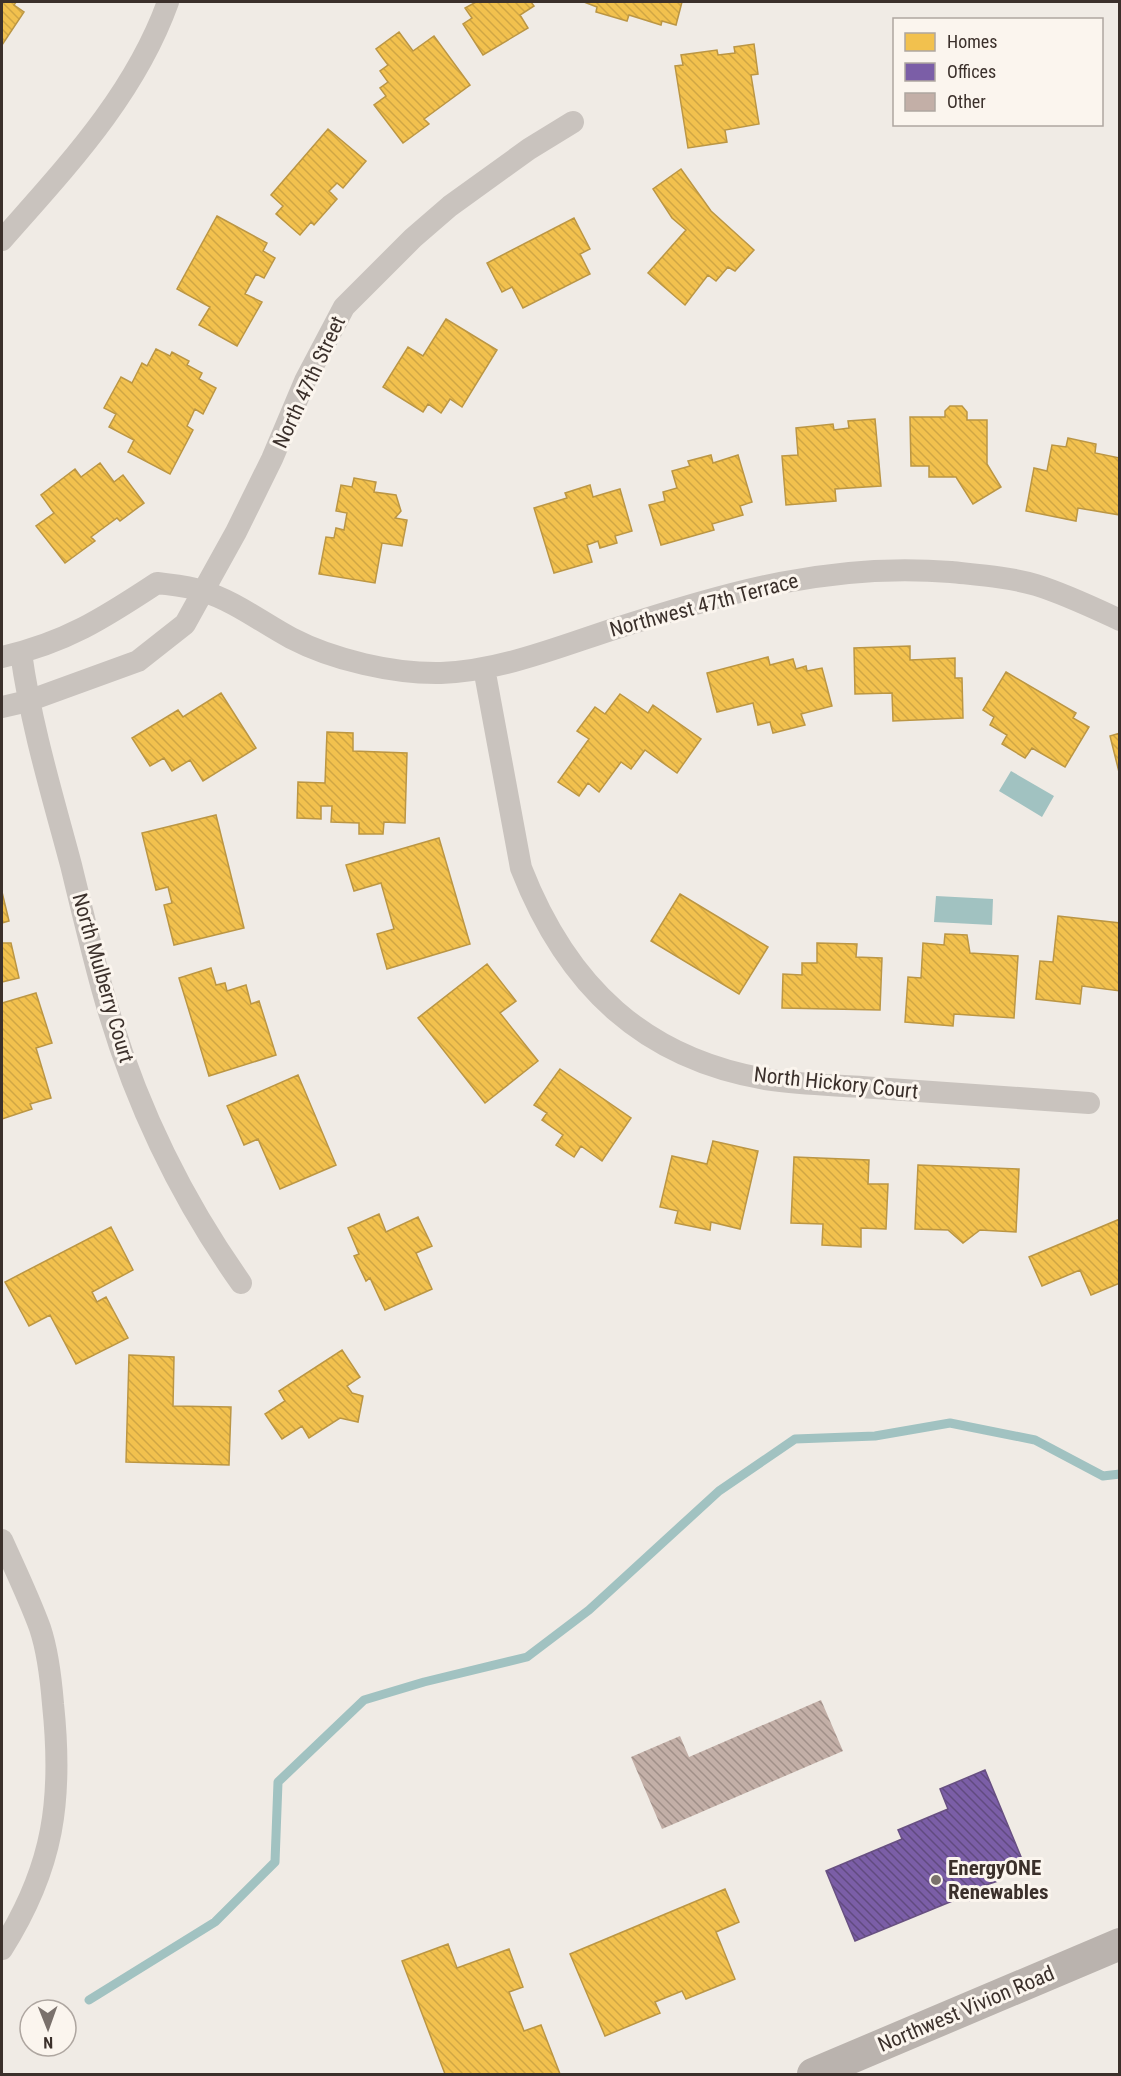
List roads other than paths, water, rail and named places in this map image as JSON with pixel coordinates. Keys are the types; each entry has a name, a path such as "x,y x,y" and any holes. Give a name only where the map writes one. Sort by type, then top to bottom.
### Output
{"main road":[{"name":"Northwest Vivion Road","path":"813,2074 1119,1944"}],"street":[{"path":"2,240 108,116 147,51 168,2"},
{"name":"North 47th Street","path":"2,707 28,701 138,661 185,624 201,590 236,532 272,459 304,381 344,307 413,238 450,206 529,148 573,122"},
{"name":"Northwest 47th Terrace","path":"11,655 60,641 106,616 158,583 201,590 235,604 292,639 358,662 396,671 442,673 484,668 720,596 780,581 846,571 915,569 984,575 1033,584 1068,596 1119,620"},
{"name":"North Mulberry Court","path":"11,655 28,701 102,990 123,1052 171,1169 205,1231 241,1283"},
{"name":"North Hickory Court","path":"484,668 521,868 531,894 550,930 575,969 613,1011 641,1032 671,1050 710,1066 771,1080 1089,1103"},
{"path":"2,1540 40,1631 52,1682 58,1762 55,1811 47,1850 26,1906 2,1949"}],"water":[{"path":"1011,771 1054,796 1042,817 999,791"},
{"path":"936,896 993,899 992,925 934,922"}],"waterway":[{"path":"89,2000 215,1922 275,1862 278,1782 364,1700 424,1682 527,1657 589,1610 719,1491 795,1439 875,1436 950,1423 1035,1440 1103,1476 1120,1474"}],"place":[{"name":"EnergyONE Renewables","path":"936,1880"}]}
